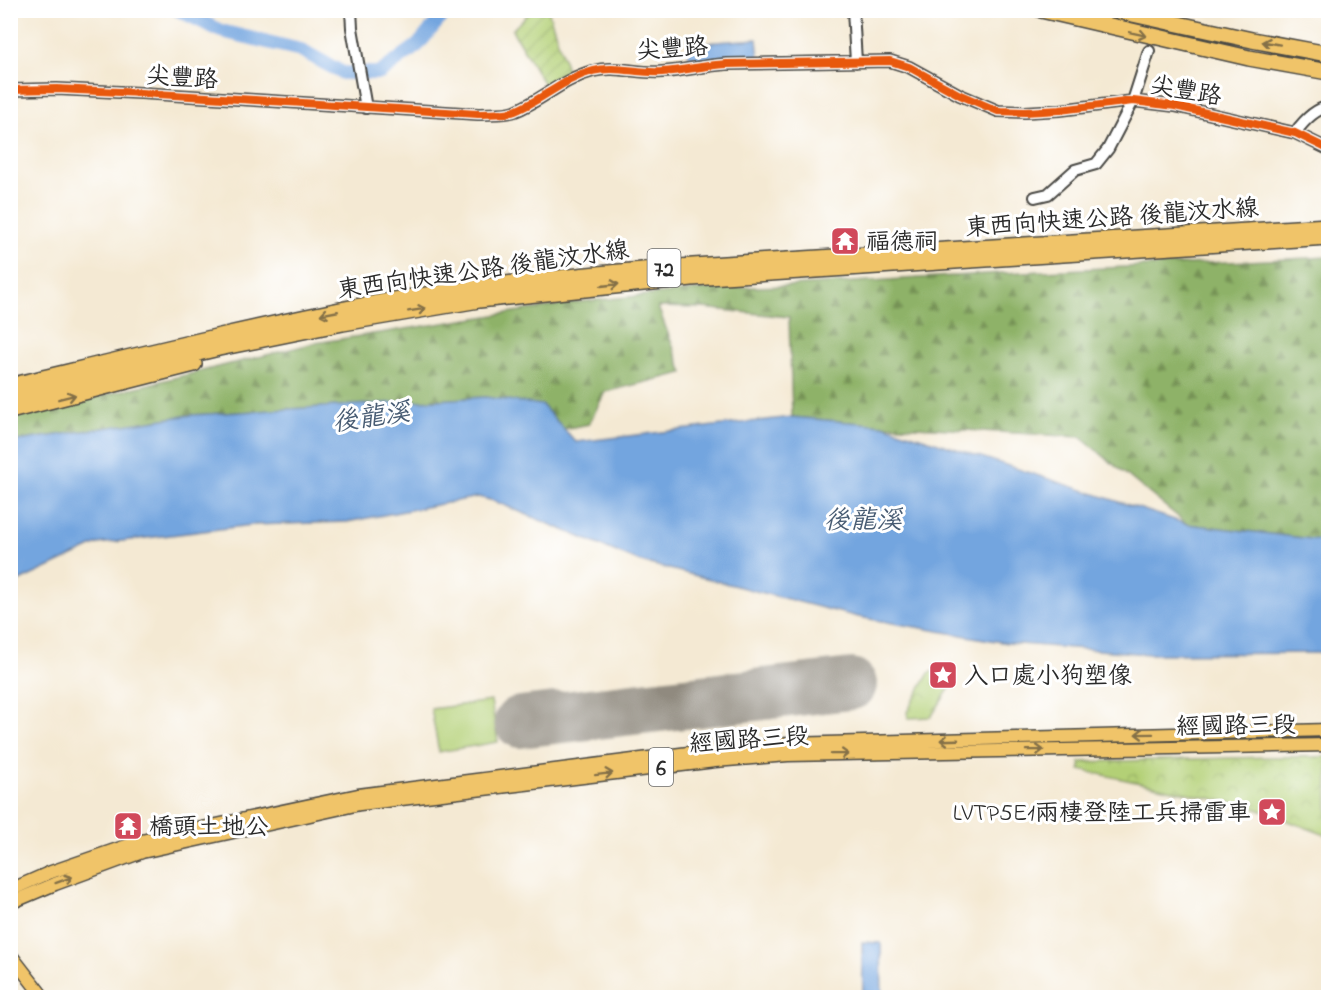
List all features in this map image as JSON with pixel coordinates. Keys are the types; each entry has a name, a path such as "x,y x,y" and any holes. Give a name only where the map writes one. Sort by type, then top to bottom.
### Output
{"highway":[{"path":"1041,10 1249,58 1329,72"},
{"path":"1114,10 1329,54"},
{"name":"東西向快速公路 後龍汶水線","path":"10,386 266,325 362,306 476,288 615,272 1329,226"},
{"name":"東西向快速公路 後龍汶水線","path":"10,398 219,348 343,322 479,300 692,278 1329,237"},
{"path":"10,411 306,335 343,322"},
{"path":"10,378 236,327 266,325"}],"main road":[{"name":"經國路三段","path":"10,890 51,872 141,841 341,798 712,750 788,744 1329,730"},
{"name":"經國路三段","path":"10,903 54,884 142,852 360,804 715,760 799,755 1329,745"},
{"path":"10,954 36,996"},
{"path":"10,968 36,996"}],"street":[{"path":"351,10 366,108"},
{"path":"853,10 856,62"},
{"path":"1035,197 1048,194 1075,170 1096,164 1108,149 1132,101 1149,51"},
{"name":"尖豐路","path":"10,90 81,90 478,114 513,112 567,80 595,70 662,72 727,64 890,61 909,67 960,95 998,111 1060,110 1132,101 1175,106 1295,133 1329,149"},
{"path":"1295,133 1304,120 1323,108 1329,107"}],"green space":[{"path":"531,11 550,11 568,73 545,86 512,30"},
{"path":"1328,257 1328,541 1187,524 1080,437 792,417 789,317 703,308 658,307 683,373 605,392 589,424 564,429 542,405 485,397 191,415 11,442 11,418 315,343 578,302 718,288"},
{"path":"934,671 953,683 931,717 908,718 907,712 929,673"},
{"path":"491,701 498,742 439,752 431,709"},
{"path":"1328,757 1328,836 1251,807 1080,770 1080,762"}],"water":[{"path":"757,39 759,59 713,59 689,64 688,44"},
{"name":"後龍溪","path":"485,397 542,405 576,442 792,417 883,425 1187,524 1328,541 1328,653 1149,654 1007,643 858,617 638,561 494,501 478,497 347,522 252,525 98,544 11,585 11,442 191,415"},
{"path":"862,942 881,943 882,997 863,997"}],"waterway":[{"path":"178,10 221,31 301,50 343,73 380,73 418,45 447,10"}],"runway":[{"path":"520,722 851,684"}],"tunnel":[{"path":"1149,51 1162,10"}],"cycle path":[{"path":"10,90 57,89 141,93 497,114 515,111 572,79 601,69 653,72 727,64 890,61 909,67 960,95 998,111 1060,110 1133,101 1175,106 1295,133 1328,149"}],"place":[{"name":"福德祠","path":"845,241"},
{"name":"入口處小狗塑像","path":"943,675"},
{"name":"LVTP5E1兩棲登陸工兵掃雷車","path":"1272,812"},
{"name":"橋頭土地公","path":"128,826"}]}
